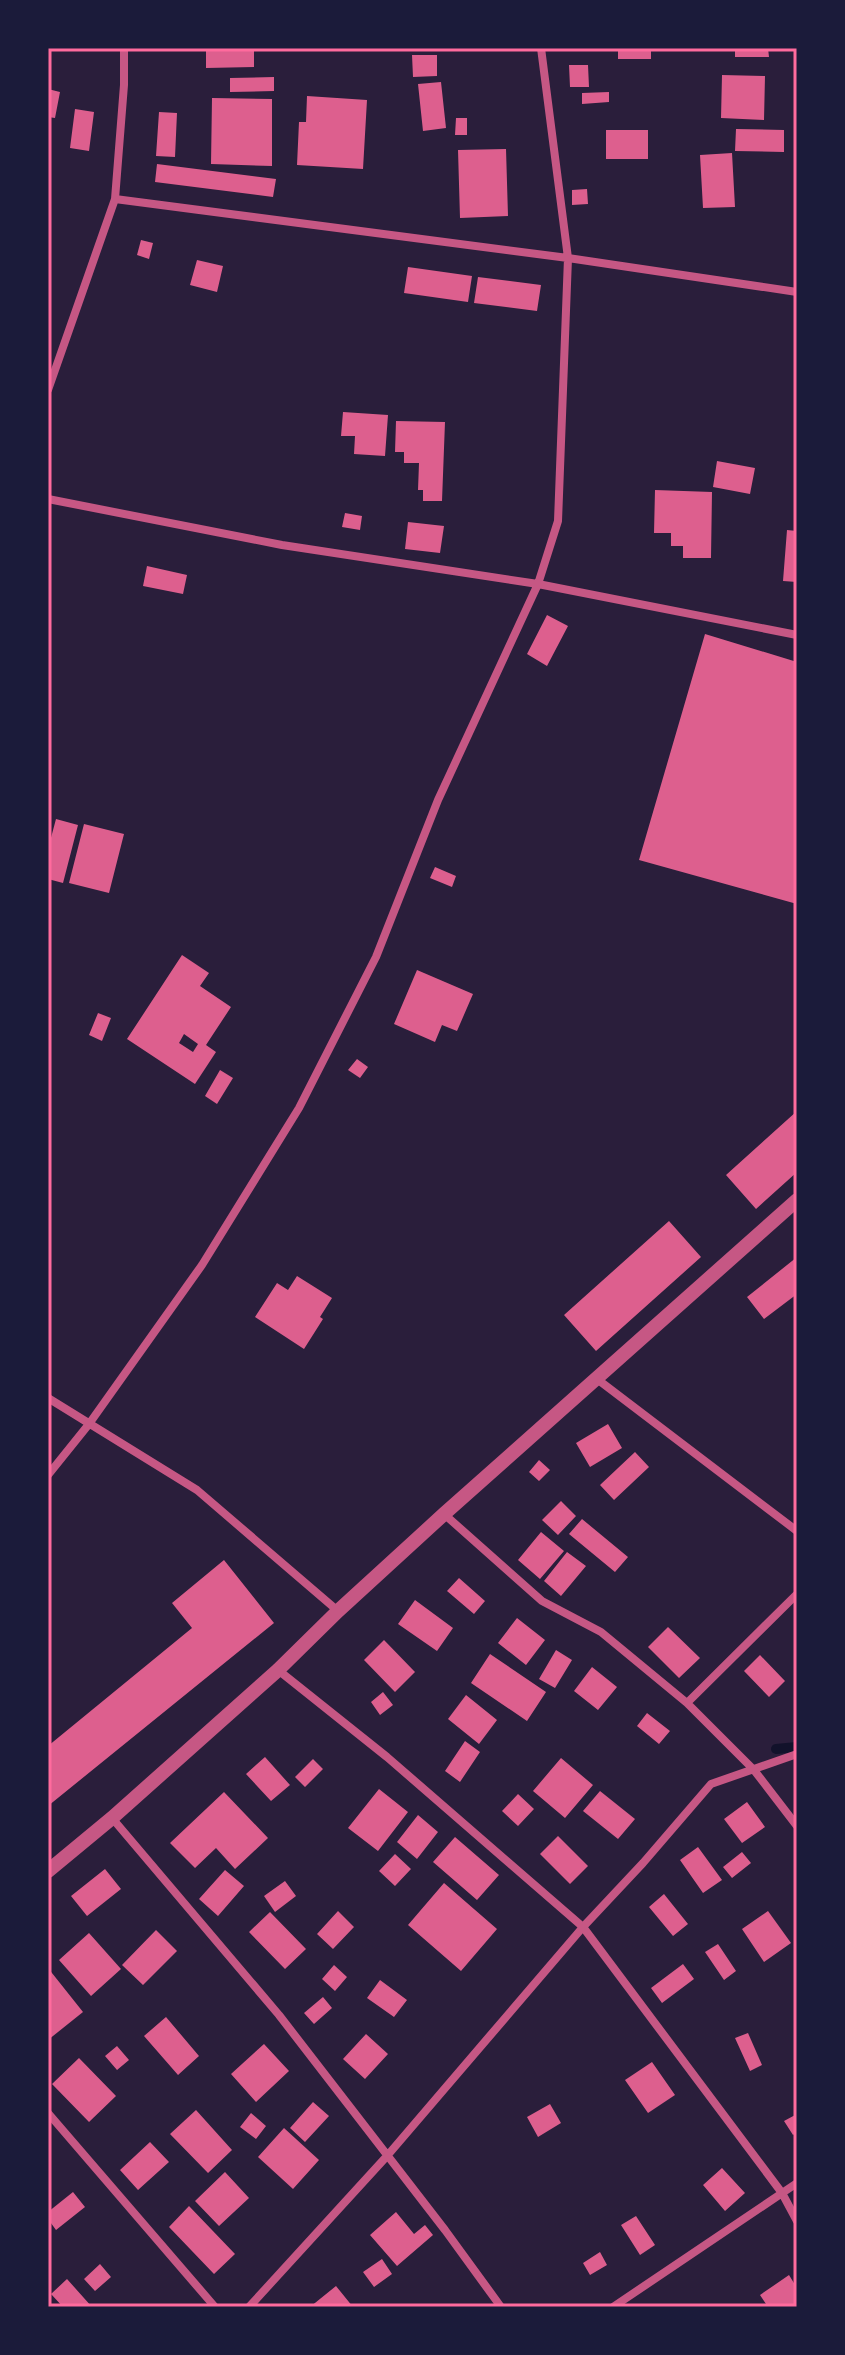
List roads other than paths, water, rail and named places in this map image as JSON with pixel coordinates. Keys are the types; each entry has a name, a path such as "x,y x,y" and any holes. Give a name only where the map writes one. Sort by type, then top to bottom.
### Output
{"street":[{"path":"48,390 115,199 124,48"},
{"path":"48,1475 89,1424 202,1265 299,1108 376,957 438,800 538,584 558,521 568,258 541,48"},
{"path":"115,199 568,258 797,292"},
{"path":"48,499 282,545 538,584 797,635"},
{"path":"48,1871 278,1670 444,1514 797,1200"},
{"path":"597,1379 797,1531"},
{"path":"48,1398 197,1490 338,1611"},
{"path":"444,1514 542,1601 601,1632 687,1703 754,1770 797,1826"},
{"path":"687,1703 797,1594"},
{"path":"278,1670 387,1757 583,1927 782,2193 797,2221"},
{"path":"249,2307 387,2156 583,1927 711,1784 797,1754"},
{"path":"112,1818 279,2015 501,2307"},
{"path":"48,2113 215,2307"},
{"path":"613,2307 797,2183"}],"waterway":[{"path":"776,1749 797,1747"}]}
